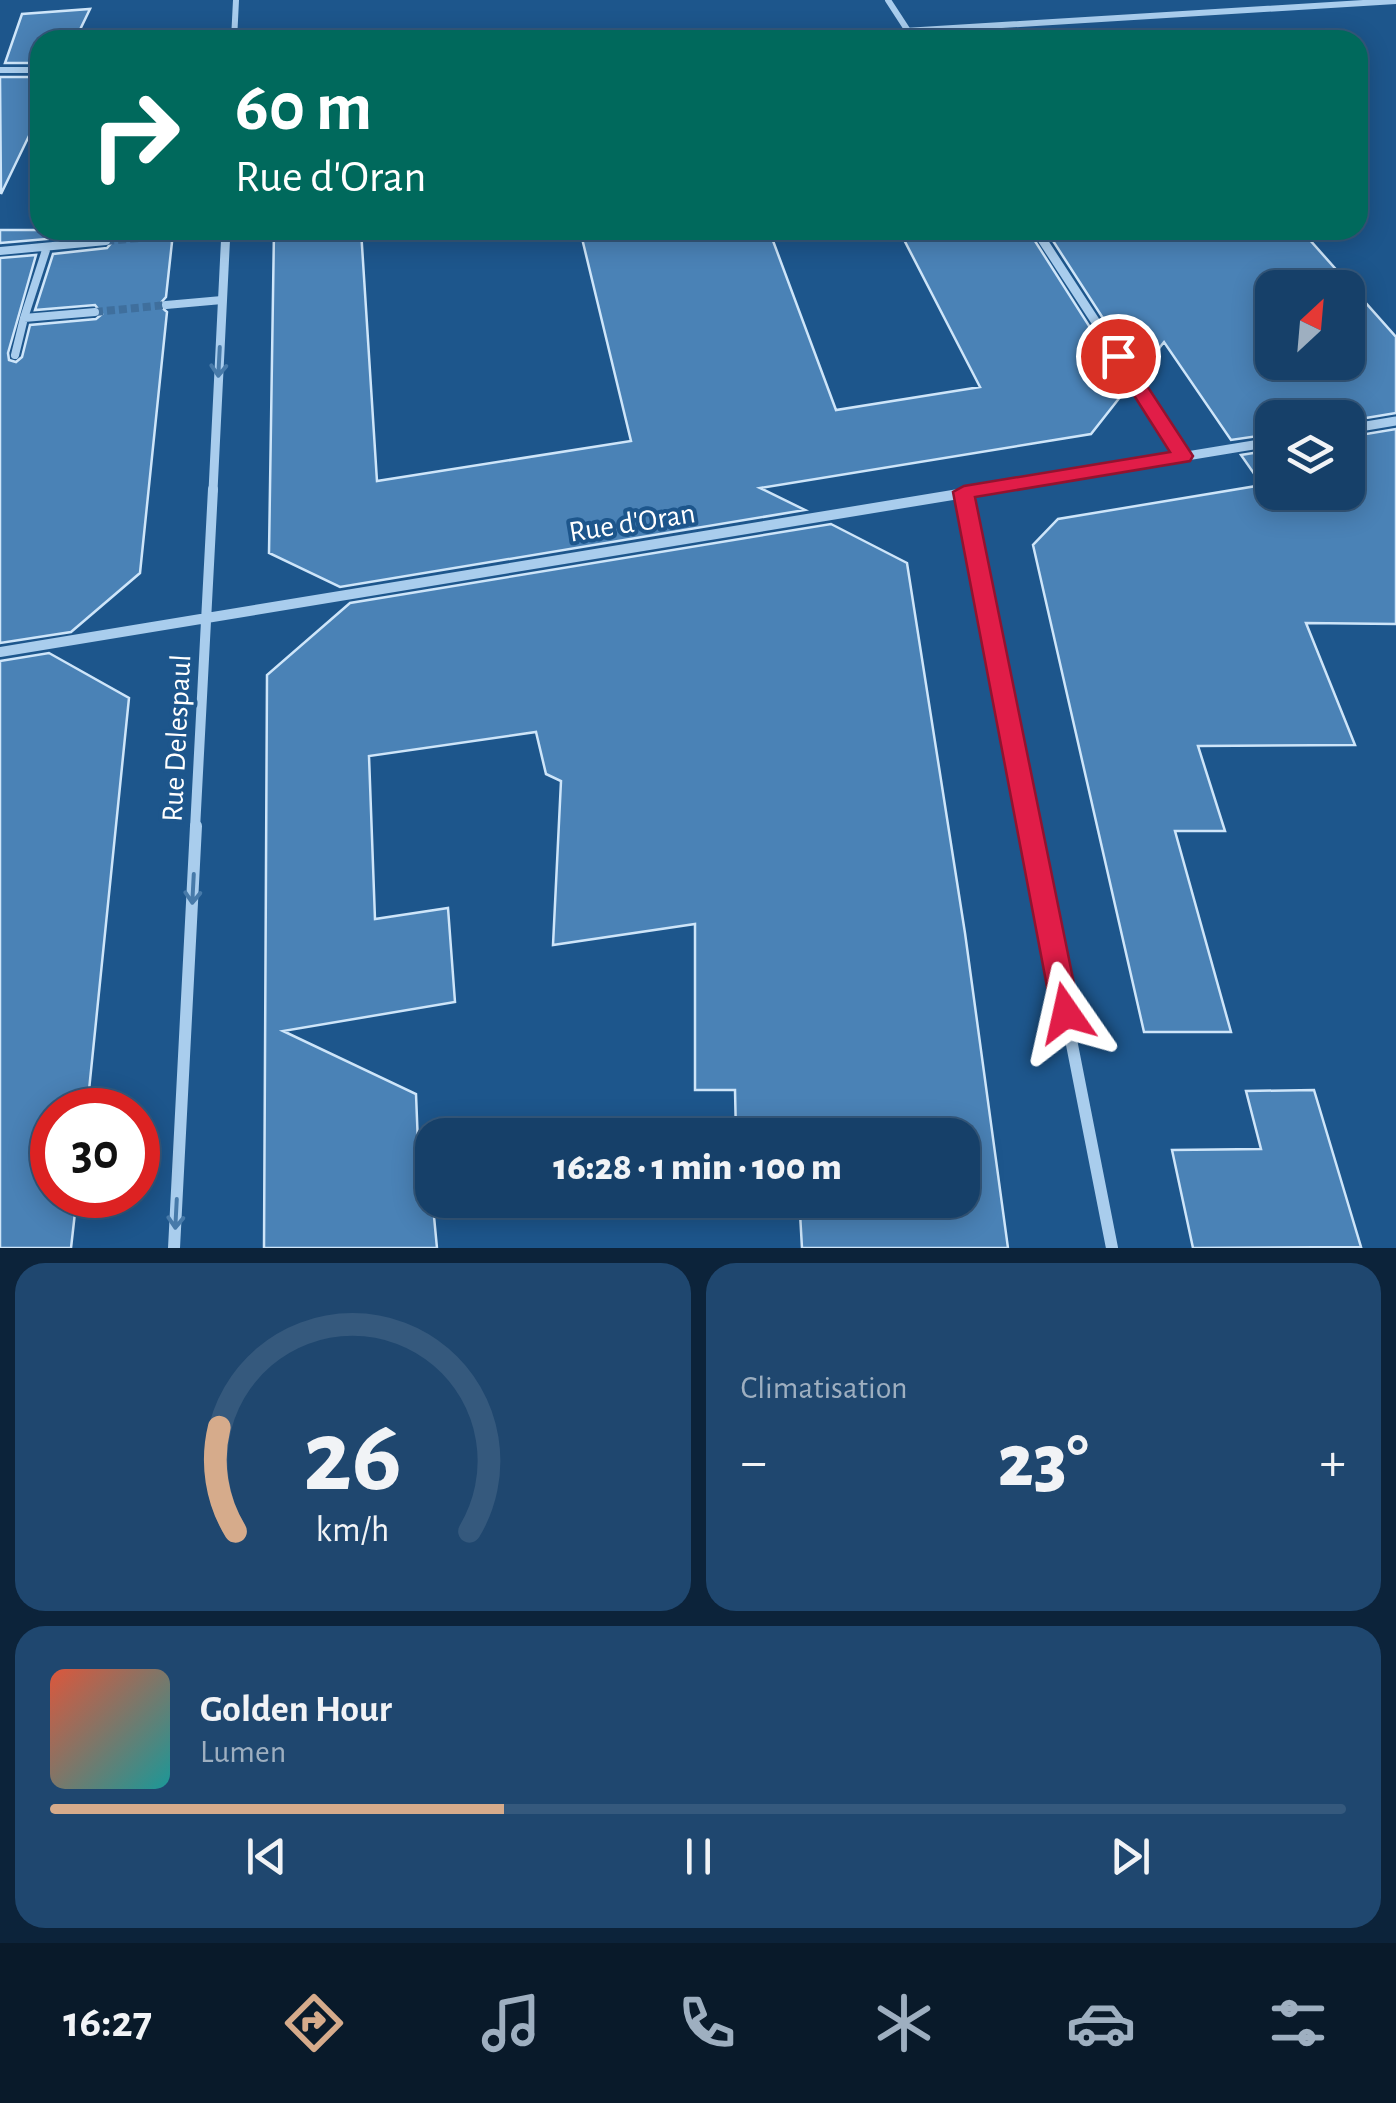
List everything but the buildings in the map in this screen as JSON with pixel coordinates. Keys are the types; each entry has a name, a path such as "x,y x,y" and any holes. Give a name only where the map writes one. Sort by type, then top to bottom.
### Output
{"street":[{"path":"234,30 236,0"},
{"path":"888,0 907,30"},
{"path":"941,30 1396,2"},
{"path":"0,70 30,70"},
{"name":"Rue Delespaul","path":"174,1248 225,240"},
{"path":"1043,240 1183,456"},
{"path":"0,251 106,241"},
{"path":"14,355 48,247"},
{"path":"166,305 222,300"},
{"path":"24,318 95,312"},
{"path":"1365,426 1396,421"},
{"name":"Rue d'Oran","path":"0,652 1255,445"},
{"path":"964,492 1112,1248"}],"tunnel":[{"path":"106,241 117,240"},
{"path":"95,312 166,305"}],"route":[{"path":"1066,1013 964,492 1183,456 1118,356"}]}
